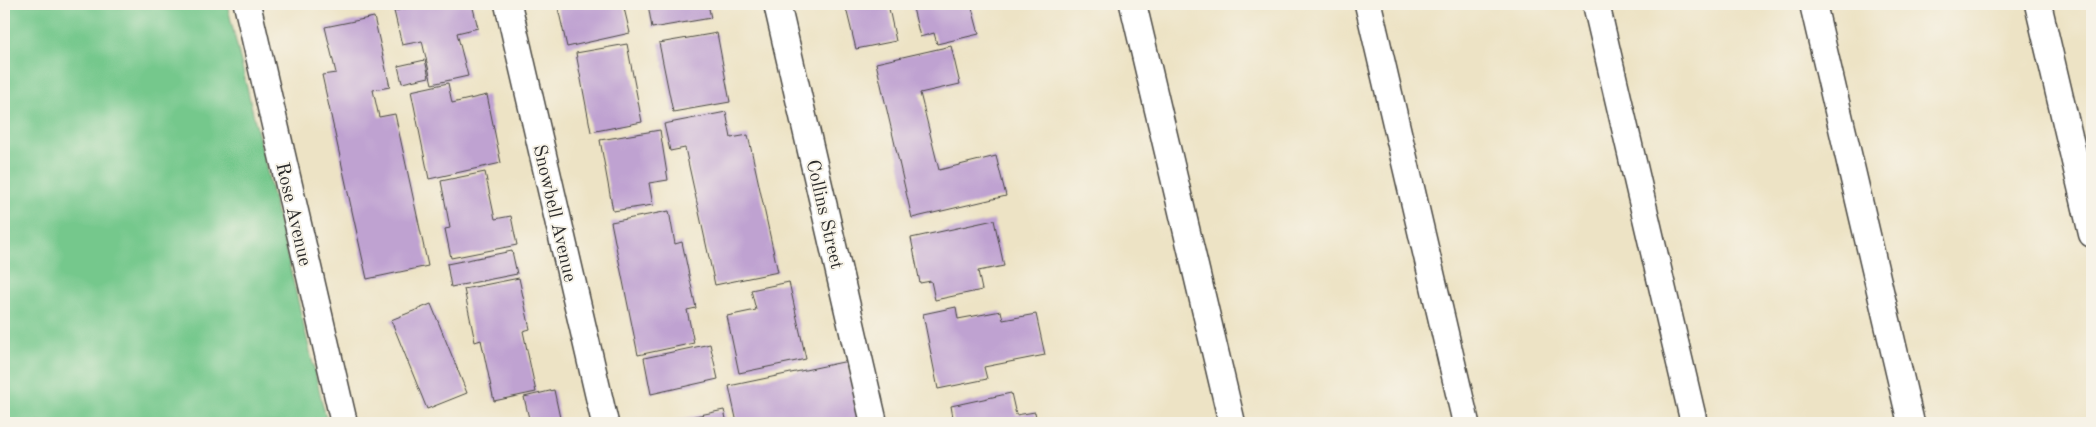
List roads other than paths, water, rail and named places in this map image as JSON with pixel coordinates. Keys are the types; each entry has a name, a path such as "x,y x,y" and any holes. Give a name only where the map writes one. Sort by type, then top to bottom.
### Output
{"street":[{"name":"Rose Avenue","path":"247,4 344,423"},
{"name":"Snowbell Avenue","path":"508,4 605,423"},
{"name":"Collins Street","path":"777,4 874,423"},
{"path":"1133,4 1232,423"},
{"path":"1368,4 1466,423"},
{"path":"1596,4 1694,423"},
{"path":"1813,4 1911,423"},
{"path":"2038,4 2092,234"}]}
